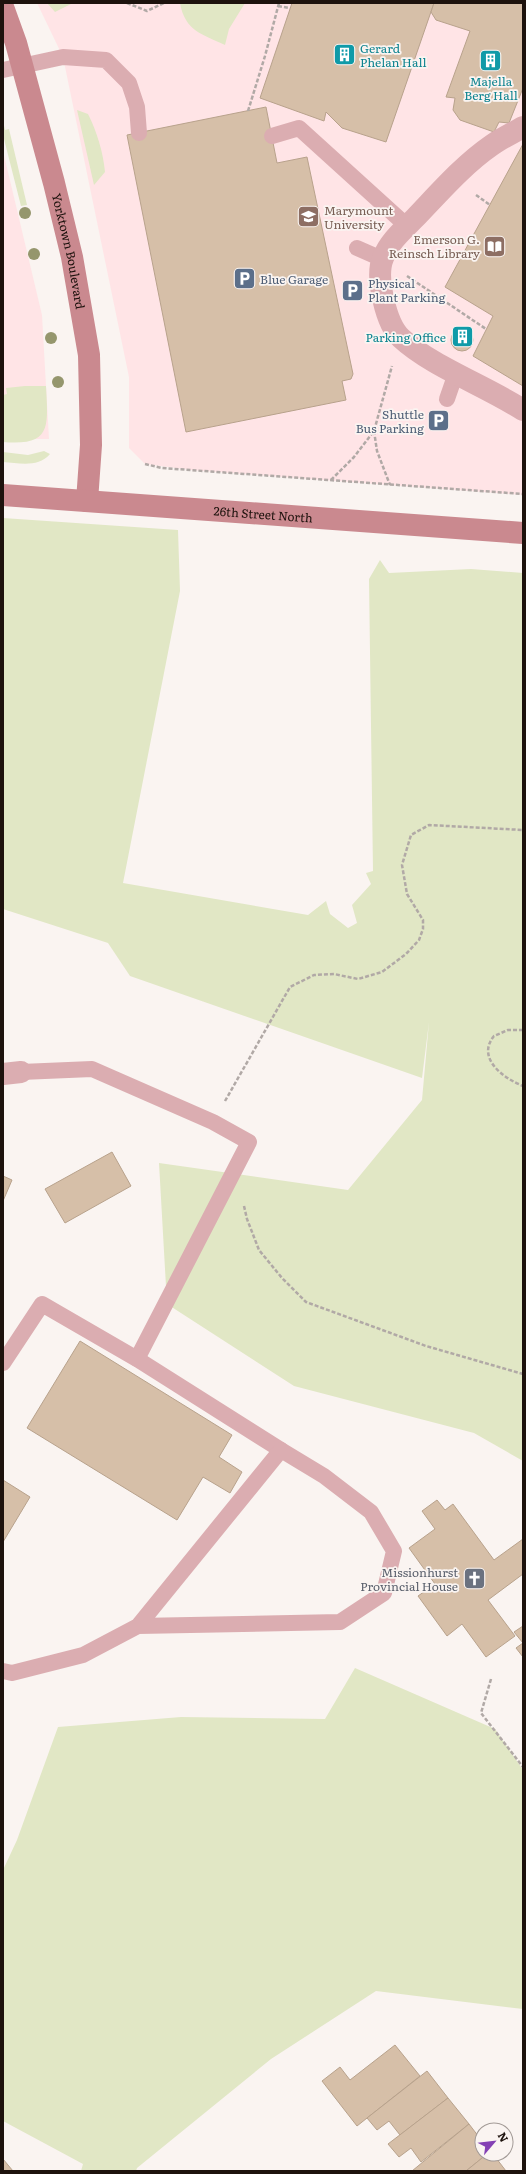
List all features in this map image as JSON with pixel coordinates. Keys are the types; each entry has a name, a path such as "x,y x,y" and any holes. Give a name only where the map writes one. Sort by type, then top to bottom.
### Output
{"street":[{"name":"Yorktown Boulevard","path":"3,7 12,67 72,257 89,355 91,445 86,501"},
{"path":"523,127 491,146 446,185 395,239 382,258 381,289 386,312 400,337 427,357 498,394 523,410"},
{"name":"26th Street North","path":"3,495 523,533"}],"lane":[{"path":"12,67 63,57 106,60 129,83 146,131"},
{"path":"272,136 299,128 407,226"},
{"path":"357,248 382,258"},
{"path":"447,399 456,373"},
{"path":"12,1073 92,1069 213,1122 249,1142 137,1359"},
{"path":"3,1363 42,1304 137,1359 324,1476 370,1512 394,1552 384,1594 340,1622 138,1626"},
{"path":"3,1671 12,1673 83,1655 138,1626 281,1450"}],"path":[{"path":"127,3 147,11 164,3"},
{"path":"248,111 279,4 290,8"},
{"path":"382,258 486,329"},
{"path":"331,481 354,457 374,431 400,337"},
{"path":"374,431 377,451 390,485"},
{"path":"145,464 162,468 523,494"},
{"path":"213,1122 290,987 314,975 334,974 358,979 382,972 406,954 419,940 423,929 423,920 407,894 402,865 411,835 429,825 523,830"},
{"path":"523,1030 508,1030 494,1036 487,1050 489,1059 495,1067 523,1086"},
{"path":"230,1180 243,1196 247,1219 259,1250 282,1278 306,1302 426,1346 523,1374"},
{"path":"491,1679 481,1713 523,1768"}],"shaded area":[{"name":"Marymount University","path":"37,3 523,3 523,495 191,470 145,464 129,448 129,377 63,57"},
{"path":"3,151 42,315 49,439 3,439"}],"green space":[{"path":"47,3 73,3 55,12"},
{"path":"180,3 245,3 229,29 225,45 202,34 190,26 182,12"},
{"path":"77,110 88,114 97,135 101,150 105,172 94,185"},
{"path":"3,121 5,130 9,129 27,205 21,206 3,135"},
{"path":"46,386 47,413 44,431 39,437 31,441 3,442 3,395 7,394 6,388"},
{"path":"44,451 50,454 34,463 22,464 3,462 3,452 28,455"},
{"path":"3,518 178,530 180,591 123,883 308,915 326,901 330,914 348,928 357,923 352,905 371,884 366,873 373,871 369,579 380,560 389,573 471,569 523,573 523,1461 474,1433 294,1386 167,1304 159,1163 348,1190 422,1100 429,1022 422,1078 130,976 108,943 3,909"},
{"path":"355,1668 495,1729 523,1770 523,2009 376,1991 271,2059 137,2168 136,2171 81,2171 83,2164 3,2121 3,1870 17,1840 58,1727 181,1717 325,1719"}],"building":[{"name":"Gerard Phelan Hall","path":"292,3 434,3 386,142 342,128 326,112 324,121 260,98"},
{"name":"Majella Berg Hall","path":"434,3 523,3 523,88 509,123 499,122 494,132 460,120 453,110 455,98 446,97 470,31 436,20 431,12"},
{"name":"Blue Garage","path":"266,107 277,163 307,157 353,374 351,379 342,381 346,400 186,432 127,135"},
{"name":"Emerson G. Reinsch Library","path":"523,144 523,386 473,356 493,316 445,287"},
{"name":"Parking Office","path":"462,329 466,330 472,336 472,344 466,350 462,351 458,350 452,344 451,340 452,336 458,330"},
{"path":"112,1152 131,1186 65,1223 45,1189"},
{"path":"3,1176 12,1180 3,1201"},
{"path":"80,1341 232,1435 219,1457 242,1472 230,1493 203,1477 177,1520 27,1428"},
{"path":"3,1480 30,1497 3,1542"},
{"name":"Missionhurst Provincial House","path":"437,1500 445,1510 453,1504 494,1560 523,1539 523,1574 488,1600 515,1636 486,1657 462,1624 447,1636 418,1596 435,1584 409,1548 435,1529 422,1511"},
{"path":"523,1626 523,1643 514,1632"},
{"path":"523,1643 523,1657 516,1648"},
{"path":"395,2045 420,2076 357,2126 322,2081 340,2067 350,2080"},
{"path":"427,2071 448,2098 400,2135 389,2121 377,2130 367,2118"},
{"path":"448,2098 469,2124 421,2162 411,2148 399,2157 388,2144"},
{"path":"469,2124 474,2131 474,2162 477,2162 466,2171 412,2171"},
{"path":"3,2159 13,2171 3,2171"},
{"path":"477,2162 499,2162 506,2171 466,2171"}],"place":[{"name":"Gerard Phelan Hall","path":"345,55"},
{"name":"Majella Berg Hall","path":"491,60"},
{"name":"Marymount University","path":"309,217"},
{"name":"Emerson G. Reinsch Library","path":"495,246"},
{"name":"Blue Garage","path":"244,279"},
{"name":"Physical Plant Parking","path":"352,290"},
{"name":"Parking Office","path":"462,337"},
{"name":"Shuttle Bus Parking","path":"439,421"},
{"name":"Missionhurst Provincial House","path":"474,1579"}]}
